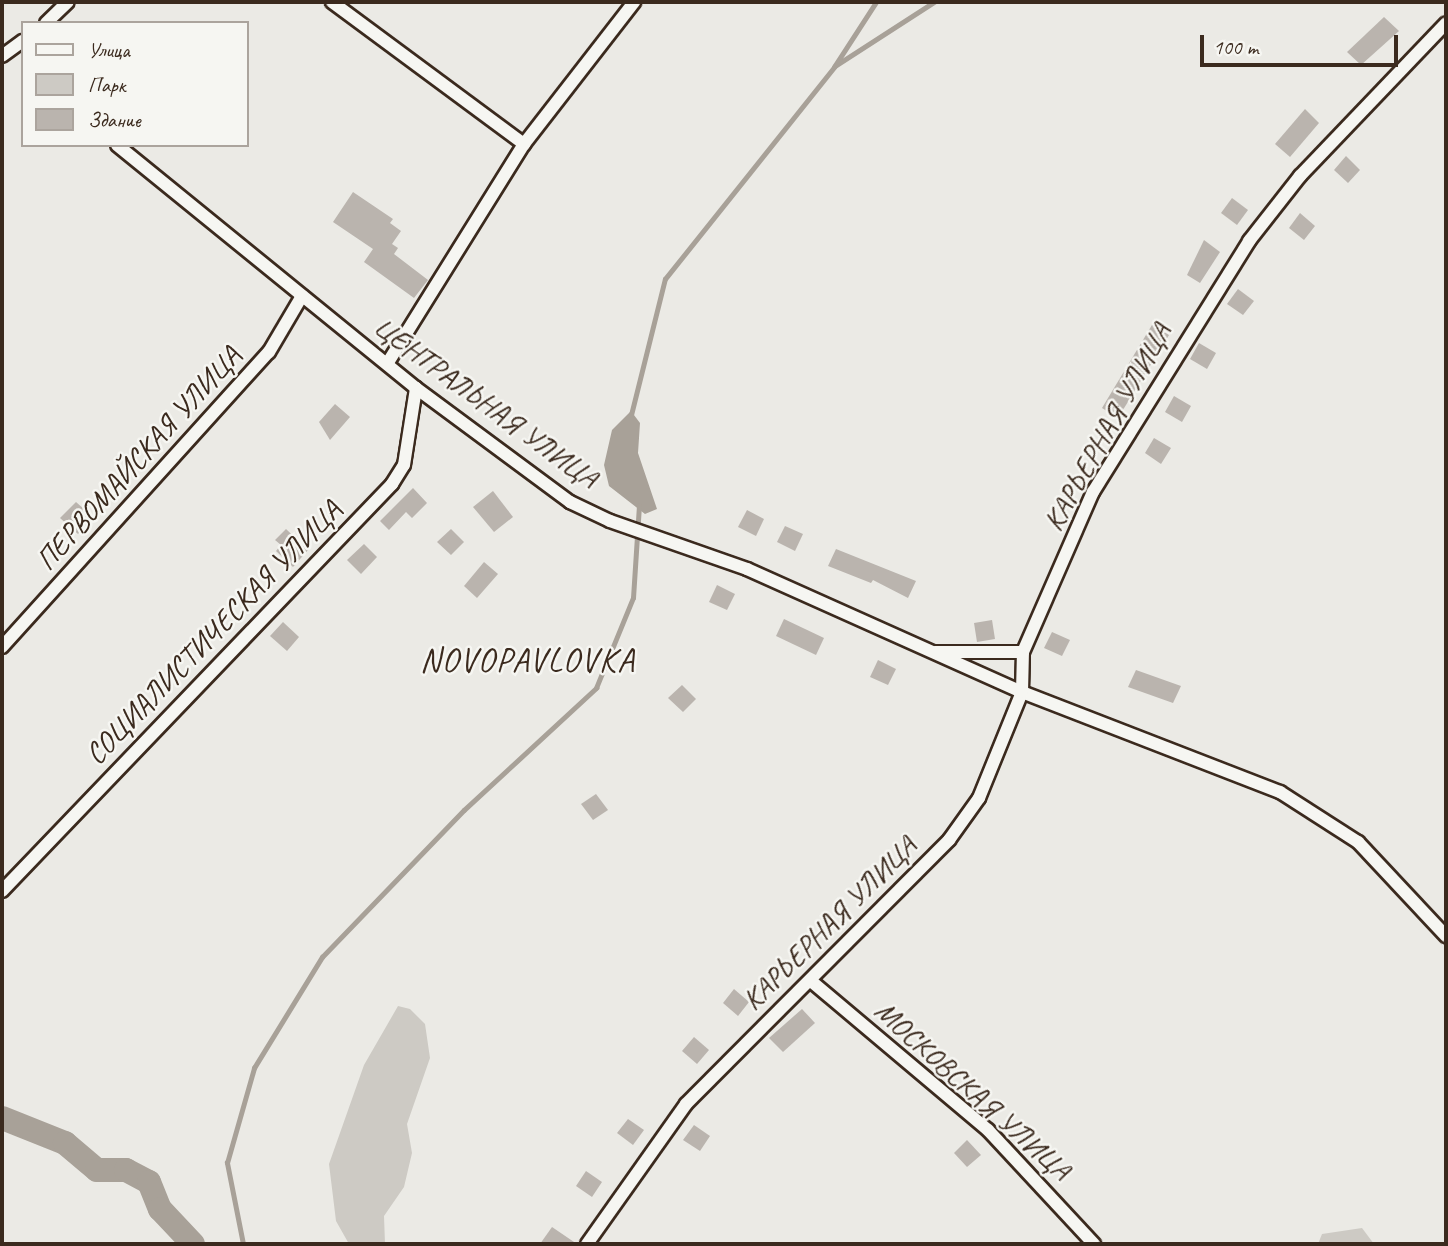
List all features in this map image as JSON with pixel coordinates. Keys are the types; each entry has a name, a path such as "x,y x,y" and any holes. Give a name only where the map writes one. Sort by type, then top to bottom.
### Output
{"street":[{"path":"48,21 68,2"},
{"path":"332,2 524,144"},
{"path":"387,364 524,144 634,2"},
{"name":"КАРЬЕРНАЯ УЛИЦА","path":"587,1244 686,1104 948,840 972,809 995,766 1022,692 1023,652 1093,492 1249,241 1300,176 1446,23"},
{"path":"2,56 21,42"},
{"name":"ЦЕНТРАЛЬНАЯ УЛИЦА","path":"119,147 416,388 570,502 610,521 747,569 1022,692 1280,792 1308,807 1358,842 1446,936"},
{"name":"ПЕРВОМАЙСКАЯ УЛИЦА","path":"2,647 269,352 302,296"},
{"name":"СОЦИАЛИСТИЧЕСКАЯ УЛИЦА","path":"2,891 399,476 416,388"},
{"path":"930,652 1023,652"},
{"name":"МОСКОВСКАЯ УЛИЦА","path":"811,981 988,1130 1094,1244"}],"green space":[{"path":"398,1006 410,1009 425,1024 430,1058 407,1124 412,1153 404,1187 384,1216 385,1244 349,1244 336,1221 329,1164 364,1065"},
{"path":"1362,1228 1374,1244 1318,1244 1322,1234"}],"shaded area":[{"path":"631,411 640,423 638,453 657,509 645,514 609,486 604,465 612,430"}],"building":[{"path":"1384,17 1399,31 1361,65 1347,52"},
{"path":"1305,109 1319,123 1290,157 1275,144"},
{"path":"1346,156 1360,170 1348,183 1334,170"},
{"path":"353,192 393,219 390,223 401,231 392,244 398,248 394,254 428,280 414,298 364,262 373,249 333,222"},
{"path":"1232,198 1248,210 1237,225 1221,213"},
{"path":"1300,213 1315,226 1304,240 1289,228"},
{"path":"1204,240 1220,252 1200,283 1187,275"},
{"path":"1238,289 1254,301 1243,315 1227,304"},
{"path":"1152,325 1169,335 1118,418 1102,408"},
{"path":"1199,343 1216,353 1207,369 1190,359"},
{"path":"1174,396 1191,406 1182,422 1165,412"},
{"path":"335,404 350,417 330,440 319,422"},
{"path":"1154,438 1171,448 1161,464 1145,453"},
{"path":"413,488 427,503 412,518 406,512 389,530 380,521"},
{"path":"493,491 513,517 494,532 473,507"},
{"path":"76,502 93,517 78,534 60,518"},
{"path":"747,510 764,519 756,536 738,527"},
{"path":"785,526 803,534 795,551 777,542"},
{"path":"286,529 308,550 293,567 276,551 281,545 275,540"},
{"path":"451,529 464,542 451,555 437,542"},
{"path":"364,544 377,557 361,574 347,560"},
{"path":"836,549 916,581 908,598 873,580 871,583 828,566"},
{"path":"484,562 498,574 477,598 464,586"},
{"path":"717,585 735,594 727,610 709,602"},
{"path":"784,619 824,638 816,655 776,636"},
{"path":"992,620 995,639 977,642 974,623"},
{"path":"283,622 299,637 287,651 270,636"},
{"path":"1052,632 1070,640 1062,656 1044,648"},
{"path":"878,660 896,669 888,685 870,677"},
{"path":"1136,670 1181,686 1173,703 1128,687"},
{"path":"682,685 696,699 683,712 668,698"},
{"path":"596,794 608,810 593,820 581,804"},
{"path":"734,989 749,1002 738,1016 723,1003"},
{"path":"802,1009 815,1023 783,1052 769,1038"},
{"path":"694,1037 709,1050 697,1064 682,1051"},
{"path":"628,1119 644,1130 633,1145 617,1133"},
{"path":"694,1125 710,1136 700,1151 683,1140"},
{"path":"967,1140 981,1155 967,1167 954,1153"},
{"path":"586,1171 602,1182 592,1197 576,1186"},
{"path":"552,1227 577,1244 540,1244"}],"waterway":[{"path":"631,415 665,279 834,67 876,2"},
{"path":"835,66 934,2"},
{"path":"243,1244 227,1163 254,1068 322,957 464,810 596,688 633,598 639,506"},
{"path":"2,1118 65,1143 97,1170 126,1170 149,1182 160,1209 193,1244"}],"district":[{"name":"NOVOPAVLOVKA","path":"528,661"}]}
